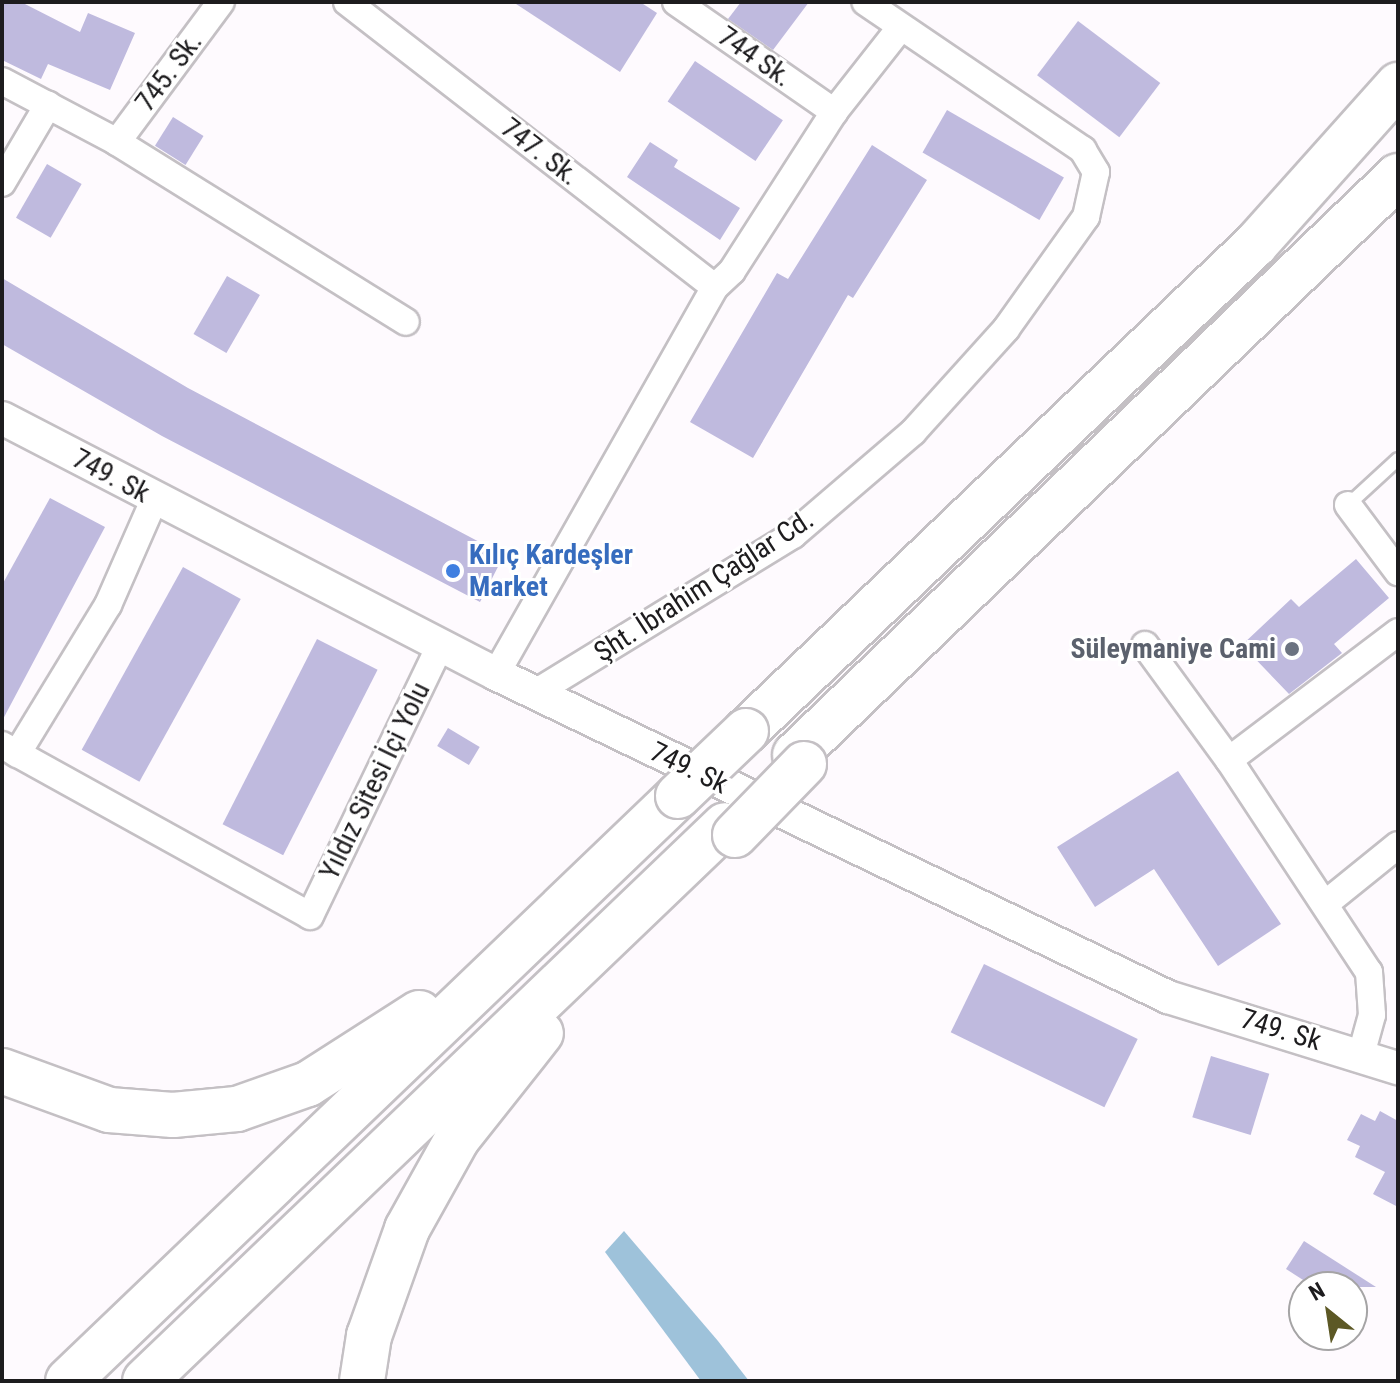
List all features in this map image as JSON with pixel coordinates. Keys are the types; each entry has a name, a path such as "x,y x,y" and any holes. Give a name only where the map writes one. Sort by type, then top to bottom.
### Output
{"highway":[{"path":"68,1381 1255,245 1398,85"},
{"path":"362,1381 369,1336 407,1229 457,1139 542,1031 800,759 1398,176"},
{"path":"2,1071 109,1110 173,1115 237,1109 308,1084 382,1042 450,989 668,806"},
{"path":"145,1381 730,830"}],"street":[{"name":"745. Sk.","path":"117,142 221,2"},
{"name":"747. Sk.","path":"347,2 723,279"},
{"name":"744 Sk.","path":"676,2 834,112"},
{"name":"Şht. İbrahim Çağlar Cd.","path":"535,693 793,535 913,432 1006,329 1086,217 1096,172 1083,150 865,2"},
{"path":"496,674 723,279 834,112 901,27"},
{"path":"2,81 117,142 406,322"},
{"path":"2,183 48,105"},
{"name":"749. Sk","path":"2,418 496,674 1168,997 1398,1068"},
{"path":"10,750 108,605 155,498"},
{"path":"1348,505 1398,572"},
{"path":"1229,760 1398,632"},
{"path":"1145,645 1229,760 1369,972 1372,1015 1361,1055"},
{"name":"Yıldız Sitesi İçi Yolu","path":"10,750 310,916 440,646"},
{"path":"1325,904 1398,845"}],"lane":[{"path":"1348,505 1398,459"}],"water":[{"path":"624,1231 749,1381 701,1381 605,1252"}],"building":[{"path":"2,2 21,2 80,32 88,13 135,33 110,90 48,64 41,79 2,60"},
{"path":"513,2 640,2 657,13 620,72"},
{"path":"741,2 809,2 773,50 728,19"},
{"path":"1078,21 1160,83 1119,137 1037,75"},
{"path":"695,61 783,120 755,161 668,102"},
{"path":"947,110 1064,177 1039,220 922,152"},
{"path":"173,117 204,136 186,165 155,146"},
{"path":"650,142 678,160 674,167 740,208 720,240 627,177"},
{"path":"872,145 927,180 853,298 848,295 753,458 690,422 777,273 788,279"},
{"path":"47,164 82,184 51,238 16,218"},
{"path":"227,276 260,295 226,353 194,334"},
{"path":"2,278 188,388 504,555 480,602 162,436 2,344"},
{"path":"50,498 105,527 2,721 2,585"},
{"path":"1356,559 1389,598 1334,644 1342,653 1289,694 1242,645 1291,599 1299,607"},
{"path":"183,567 241,599 139,782 82,750"},
{"path":"317,639 378,670 283,855 223,824"},
{"path":"448,728 480,747 469,765 437,746"},
{"path":"1178,771 1281,924 1218,966 1154,869 1095,907 1057,847"},
{"path":"984,964 1138,1039 1104,1107 951,1032"},
{"path":"1211,1056 1269,1074 1251,1135 1192,1117"},
{"path":"1380,1111 1398,1121 1398,1207 1373,1194 1385,1172 1355,1157 1360,1146 1347,1140 1361,1114 1375,1121"},
{"path":"1304,1241 1351,1271 1289,1271 1286,1269"}],"place":[{"name":"Kılıç Kardeşler Market","path":"453,571"},
{"name":"Süleymaniye Cami","path":"1292,649"}]}
